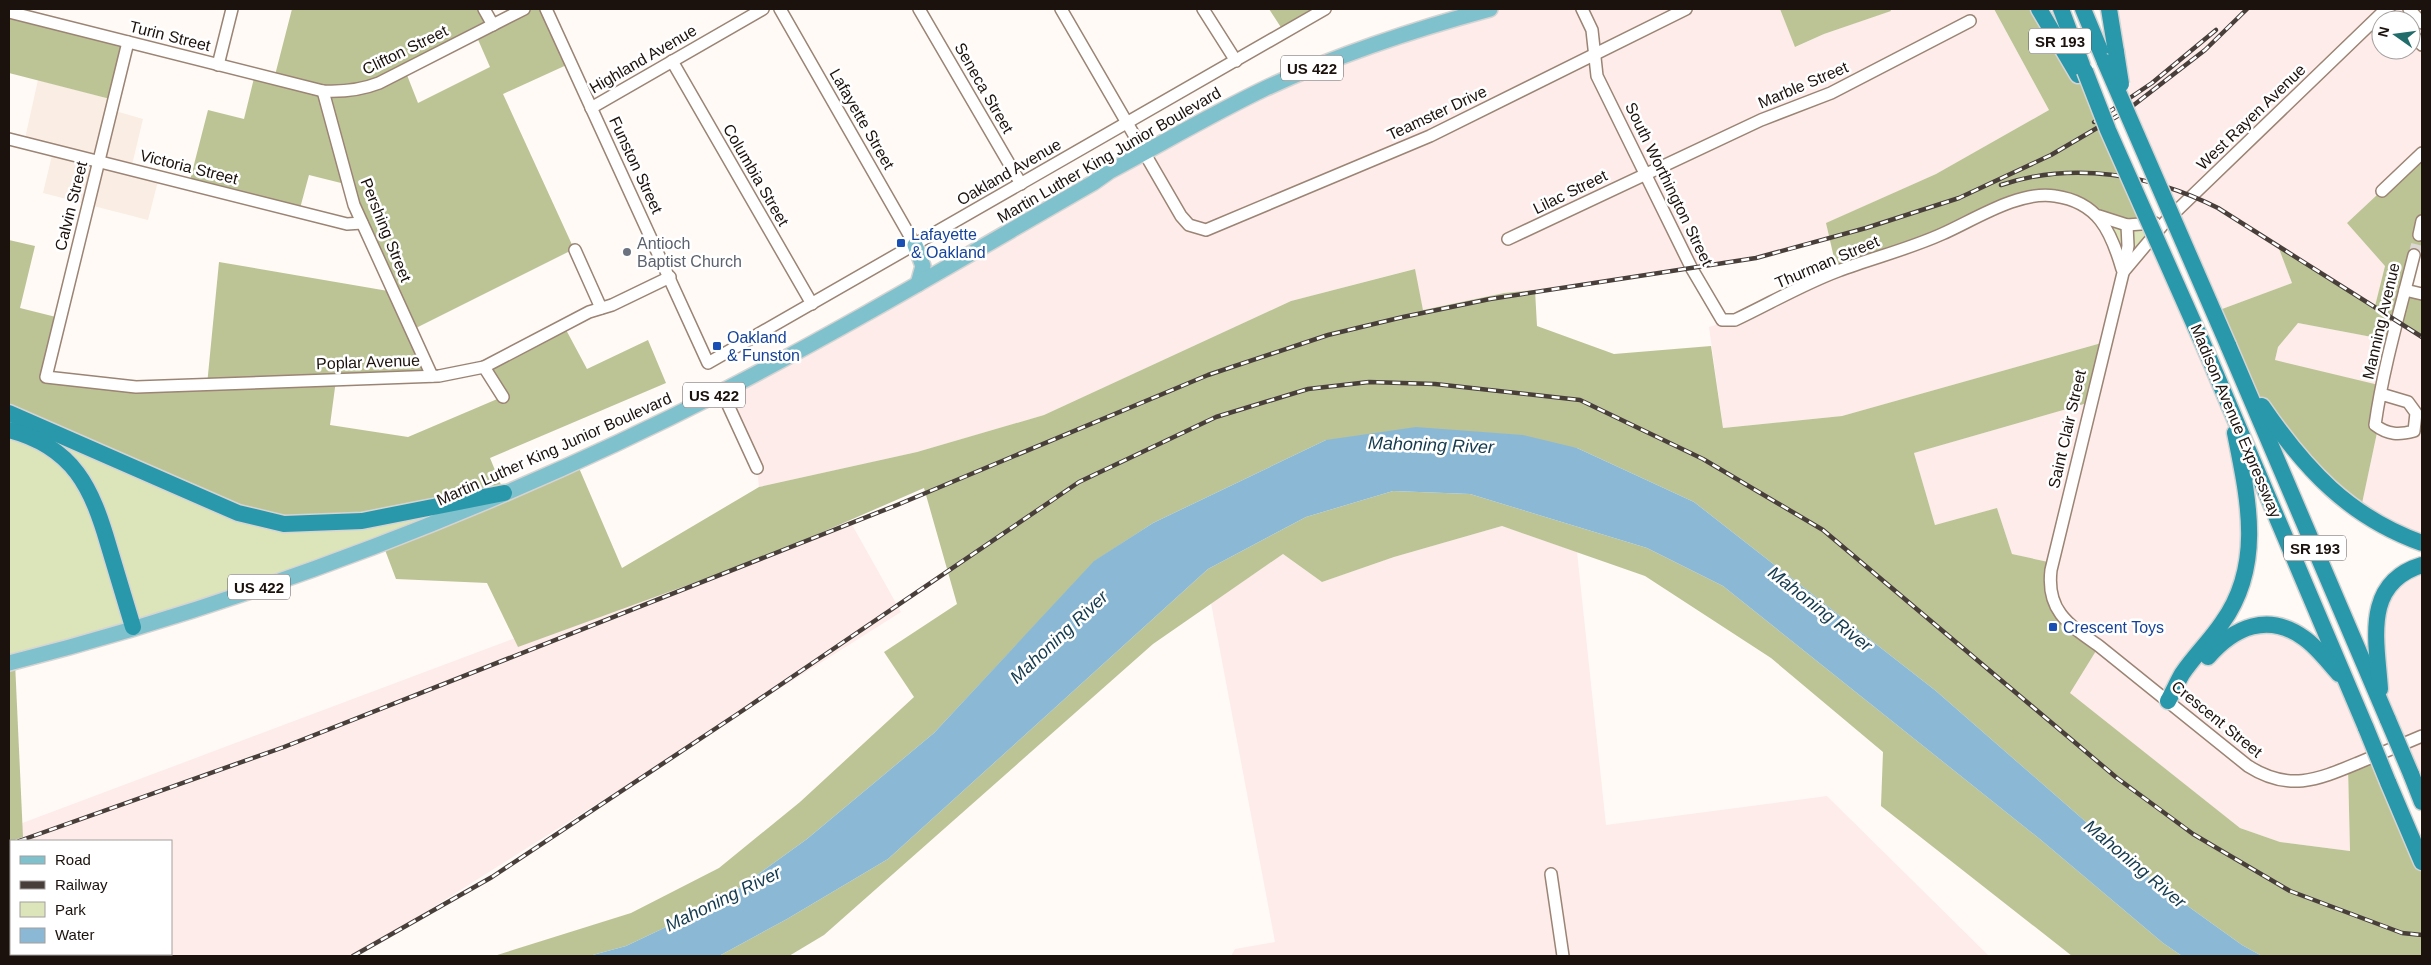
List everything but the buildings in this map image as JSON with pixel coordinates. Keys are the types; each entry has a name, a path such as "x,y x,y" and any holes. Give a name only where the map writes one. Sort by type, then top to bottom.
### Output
{"highway":[{"name":"SR 193","path":"2039,9 2082,73"},
{"name":"Madison Avenue Expressway","path":"2061,9 2082,73 2227,397 2422,862"},
{"path":"2083,9 2110,57"},
{"name":"SR 193","path":"2109,9 2110,57"},
{"name":"Madison Avenue Expressway","path":"2110,57 2126,111 2382,704 2422,802"},
{"path":"2241,376 2295,452 2323,483 2360,512 2394,531 2422,543"},
{"path":"2168,701 2182,674 2233,607 2248,565 2251,533 2248,496 2227,397"},
{"path":"9,413 238,513 284,524 362,521 504,493"},
{"path":"9,430 35,439 61,454 87,485 103,524 133,628"},
{"path":"2382,704 2376,648 2377,611 2390,586 2406,572 2422,565"},
{"path":"2168,701 2221,642 2243,629 2258,625 2270,625 2297,633 2306,639 2346,682"}],"main road":[{"name":"Martin Luther King Junior Boulevard","path":"9,663 133,628 319,566 504,493 722,392 918,284 1144,153 1237,102 1302,72 1389,38 1490,9"},
{"path":"915,245 923,266 918,284"}],"street":[{"path":"218,65 232,9"},
{"path":"484,9 493,25"},
{"name":"Clifton Street","path":"323,91 344,91 370,87 524,9"},
{"name":"Funston Street","path":"546,9 708,363"},
{"name":"Highland Avenue","path":"591,108 763,9"},
{"name":"Lafayette Street","path":"780,9 915,245"},
{"name":"Seneca Street","path":"919,9 1021,184"},
{"path":"1061,9 1144,153"},
{"path":"1203,9 1236,61"},
{"name":"Oakland Avenue","path":"708,363 1325,9"},
{"name":"South Worthington Street","path":"1582,9 1592,30 1598,76 1692,270 1718,315 1722,320 1728,321"},
{"name":"Teamster Drive","path":"1144,153 1181,216 1195,228 1213,229 1430,136 1686,9"},
{"path":"2408,9 2422,23"},
{"name":"Turin Street","path":"9,12 323,91"},
{"name":"Marble Street","path":"1646,173 1761,120 1831,93 1970,21"},
{"name":"West Rayen Avenue","path":"2166,221 2371,24"},
{"name":"Calvin Street","path":"46,377 128,42"},
{"name":"Columbia Street","path":"672,61 812,304"},
{"name":"Pershing Street","path":"323,91 354,205 432,376"},
{"name":"Victoria Street","path":"9,139 347,224 362,223"},
{"path":"2382,191 2422,153"},
{"name":"Lilac Street","path":"1508,239 1646,173"},
{"name":"Thurman Street","path":"1728,321 1735,320 1837,271 1940,235 2009,204 2035,196 2048,195 2069,198 2099,216"},
{"path":"2099,216 2127,225 2166,221"},
{"path":"2099,216 2116,247 2123,273"},
{"name":"Saint Clair Street","path":"2123,273 2166,221"},
{"path":"2419,234 2422,221"},
{"name":"Saint Clair Street","path":"2051,594 2051,570 2103,349 2123,273 2128,246 2127,225"},
{"path":"575,250 601,308"},
{"name":"Manning Avenue","path":"2381,394 2414,255"},
{"name":"Poplar Avenue","path":"46,377 136,387 432,376 484,367 601,308 670,277"},
{"path":"2405,290 2422,294"},
{"path":"484,367 503,397"},
{"path":"722,392 757,468"},
{"name":"Crescent Street","path":"2051,594 2056,608 2073,628 2168,701 2248,766 2264,775 2286,781 2319,779 2422,736"},
{"path":"1551,874 1563,956"}],"shaded area":[{"path":"1490,9 1780,9 1796,47 1824,34 1890,11 1890,9 1994,9 2049,110 1936,174 1827,223 1829,240 1692,270 1592,284 1504,293 1423,310 1414,269 1291,301 1044,415 917,452 759,487 757,468 722,392 1237,102"},
{"path":"2109,9 2422,9 2422,153 2385,266 2375,306 2279,247 2292,283 2214,312 2126,111"},
{"path":"38,80 114,100 112,110 143,119 131,169 159,177 148,220 43,193 53,151 24,143"},
{"path":"2048,195 2155,236 2227,397 2248,565 2170,699 2221,642 2233,634 2287,629 2346,682 2377,755 2348,767 2350,851 2280,842 2240,828 2069,693 2056,608 2052,563 2012,554 1997,508 1935,525 1914,453 2091,402 2105,342 1842,416 1723,428 1709,327 1728,321 2009,204"},
{"path":"2398,320 2422,337 2422,543 2360,513 2378,428 2275,360 2278,347 2298,323 2393,341"},
{"path":"846,514 901,612 356,956 9,956 9,828"},
{"path":"1502,526 1577,552 1606,825 1827,796 1989,956 1231,956 1235,949 1275,942 1211,603 1283,554 1322,582 1394,557"},
{"path":"2422,565 2422,802 2382,704 2380,603"}],"green space":[{"path":"292,9 484,9 493,25 524,9 546,9 571,63 503,94 574,249 412,330 432,376 336,380 330,425 408,437 502,397 484,367 564,326 587,369 648,340 666,383 490,458 504,492 576,461 622,568 759,487 917,452 1044,415 1291,301 1415,269 1423,310 1504,293 1535,290 1537,326 1614,354 1711,346 1723,428 1842,416 2105,342 2091,402 1914,453 1935,525 1997,508 2012,554 2053,563 2053,600 2099,646 2070,693 2240,828 2280,842 2350,851 2348,767 2377,755 2422,862 2422,956 2262,956 2242,945 2157,884 1936,691 1694,502 1577,448 1326,440 1153,523 1095,561 934,733 807,839 721,901 626,946 589,956 494,956 631,913 719,868 800,802 914,697 884,652 957,604 924,488 765,557 518,647 487,583 396,579 382,542 501,494 362,521 290,519 242,508 9,407 9,240 35,246 20,308 60,318 46,377 207,385 219,262 394,292 349,185 309,175 299,212 189,184 208,110 244,119 255,74 274,79","holes":["476,35 490,67 418,103 405,70"]},
{"path":"1269,9 1325,9 1284,32"},
{"path":"1780,9 1890,9 1891,11 1824,34 1795,47"},
{"path":"1994,9 2039,9 2108,130 2149,224 2127,225 2080,203 2035,196 1837,271 1826,223 1936,174 2049,110"},
{"path":"9,12 128,42 114,100 9,73"},
{"path":"2422,153 2422,248 2416,247 2405,290 2422,294 2422,337 2398,321 2393,341 2298,323 2278,347 2275,360 2383,386 2378,428 2360,513 2336,494 2241,376 2214,312 2292,283 2278,246 2375,306 2385,266 2347,223"},
{"path":"2099,216 2166,221 2123,273"},
{"path":"9,418 504,493 404,534 9,663"},
{"path":"1393,491 1470,494 1647,548 1723,586 2041,840 2163,943 2182,956 2072,956 1881,806 1883,752 1771,658 1645,576 1502,526 1394,557 1322,582 1283,554 1153,644 824,935 789,956 719,956 787,919 888,859 1208,569 1306,517"},
{"path":"15,662 23,837 10,840 9,842 9,663"}],"water":[{"name":"Mahoning River","path":"1416,427 1523,435 1577,448 1694,502 1936,691 2157,884 2242,945 2262,956 2182,956 2163,943 2041,840 1723,586 1647,548 1470,494 1393,491 1306,517 1208,569 888,859 787,919 719,956 589,956 626,946 721,901 807,839 934,733 1094,561 1153,523 1326,440"}],"tunnel":[{"path":"2414,255 2419,235"}],"railway":[{"path":"22,840 284,747 897,505 1208,375 1328,335 1490,299 1756,258 1866,228 1959,198 2051,155 2126,111 2205,50 2247,9"},
{"path":"2094,122 2152,83 2216,30"},
{"path":"2001,185 2028,178 2083,173 2138,179 2192,196 2218,208 2422,337"},
{"path":"353,956 492,877 739,713 1079,482 1216,417 1308,389 1369,382 1435,384 1580,400 1703,459 1823,530 2117,778 2193,834 2290,891 2402,933 2422,935"}],"place":[{"name":"Lafayette & Oakland","path":"901,243"},
{"name":"Antioch Baptist Church","path":"627,252"},
{"name":"Oakland & Funston","path":"717,346"},
{"name":"Crescent Toys","path":"2053,627"}]}
